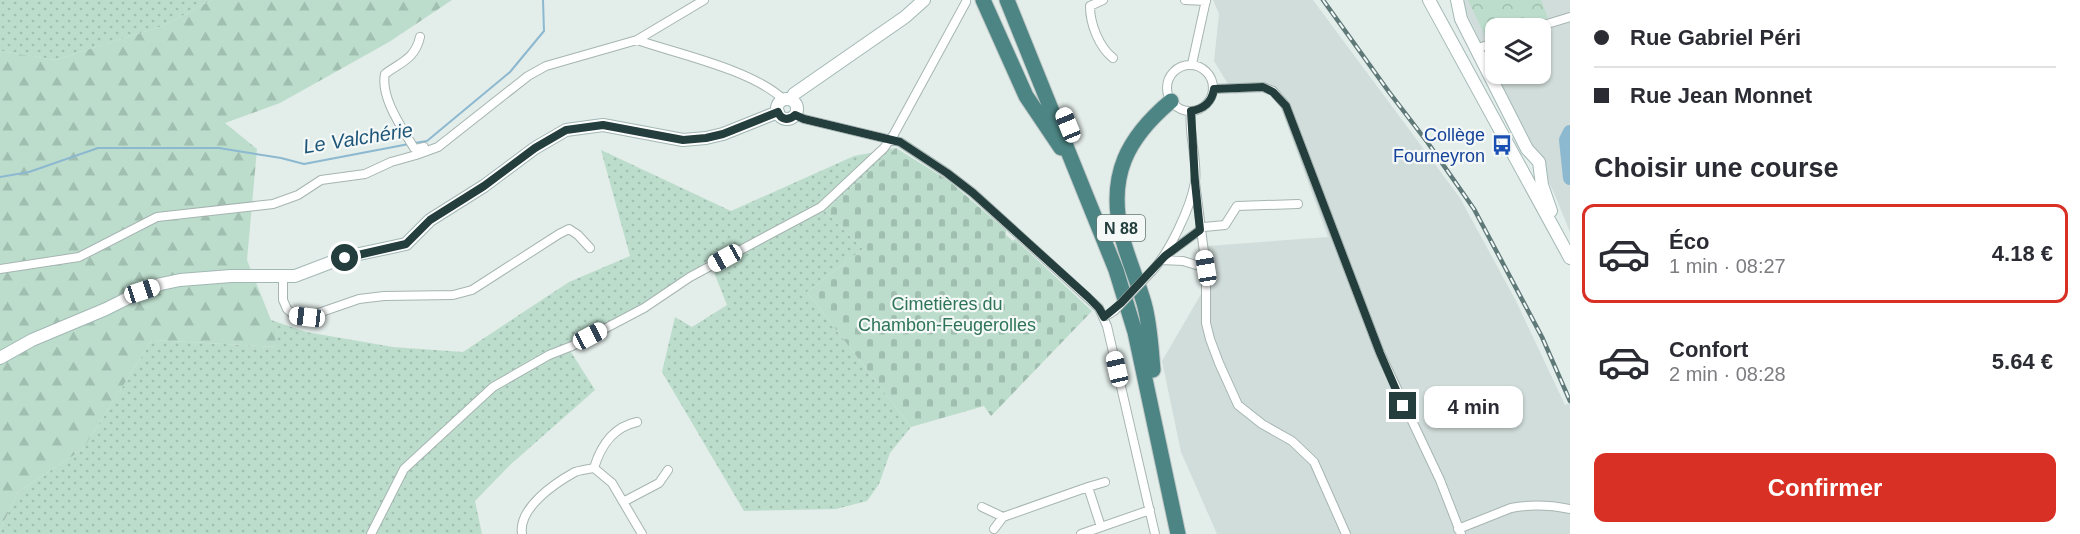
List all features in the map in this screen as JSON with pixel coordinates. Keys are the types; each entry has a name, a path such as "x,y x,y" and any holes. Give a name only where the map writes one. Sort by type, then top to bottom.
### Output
{"highway":[{"path":"983,0 1026,96 1079,176"},
{"name":"N 88","path":"1007,0 1116,270 1135,332 1178,534"},
{"name":"N 88","path":"1018,0 1118,245 1143,322 1188,534"},
{"name":"N 88","path":"1153,370 1144,304 1122,234 1117,193 1123,159 1132,143 1152,117 1171,101"}],"main road":[{"path":"787,100 797,106 795,115 786,119 778,112 779,103 787,100 905,17 924,0"},
{"path":"1429,0 1570,258"},
{"path":"1457,0 1461,19 1476,49 1527,149 1539,162 1542,185 1550,210 1570,247"},
{"path":"0,358 32,340 161,284 221,277 295,276 362,253 406,244 430,220 484,186 535,148 566,130 603,125 683,140 723,134 778,112"},
{"path":"1522,172 1530,174 1539,166"}],"street":[{"path":"0,269 79,257 157,217 273,204 298,195 321,180 365,174 391,162 438,147 528,76 546,66 637,40 704,0"},
{"path":"1103,0 1090,6 1090,17 1104,51 1113,58"},
{"path":"1185,0 1206,1 1192,64"},
{"path":"371,534 404,469 493,387 644,308 699,272 821,207 884,148 894,134 966,2"},
{"path":"1551,23 1570,17"},
{"path":"420,37 418,45 408,60 385,74 383,84 386,95 416,149 426,147 461,129"},
{"path":"637,40 736,72 787,100"},
{"path":"1476,49 1485,46"},
{"path":"1192,64 1208,72 1214,89 1213,96 1204,107 1191,111 1176,107 1171,101 1167,87 1168,79 1178,68 1192,64"},
{"path":"1214,89 1263,87 1273,92 1286,106 1380,353 1440,480 1460,531 1520,506 1546,505 1570,508"},
{"path":"1191,111 1195,182 1206,268 1206,323 1210,339 1238,405 1262,424 1292,441 1314,462 1346,534"},
{"path":"795,115 900,142 973,193 1099,308 1104,317 1155,534"},
{"path":"1163,258 1195,182"},
{"path":"1104,317 1114,311 1163,258 1204,227 1225,225 1237,206 1298,204"},
{"path":"283,277 283,300 287,309 295,315 307,317 359,299 384,296 453,295 472,290 558,234 569,230 578,235 590,248"},
{"path":"1163,258 1206,268"},
{"path":"594,468 603,445 614,433 624,425 637,422"},
{"path":"522,534 521,527 524,517 540,498 577,471 594,468 612,483 642,534"},
{"path":"623,502 659,483 668,470"},
{"path":"994,529 1002,516 1105,482"},
{"path":"1088,487 1101,527"},
{"path":"982,507 1002,516"},
{"path":"1081,534 1150,510"}],"shaded area":[{"path":"1213,0 1313,0 1460,198 1516,301 1565,405 1570,403 1570,534 1217,534 1181,452 1162,361 1211,277 1208,246 1328,237 1278,100 1265,92 1234,94 1214,61 1219,14"},
{"path":"1463,0 1570,0 1570,232 1554,193 1501,84 1551,84 1551,18 1485,18 1485,51 1465,10"}],"green space":[{"path":"0,0 212,0 163,26 55,60 0,51"},
{"path":"212,0 452,0 389,42 280,103 225,123 257,149 247,260 271,320 277,347 152,340 83,449 18,492 0,530 0,51 55,60 163,26"},
{"path":"1468,0 1541,0 1548,18 1485,18 1485,36"},
{"path":"896,148 825,211 863,249 807,292 911,427 890,453 879,484 867,501 836,509 744,511 662,372 675,317 692,327 727,305 709,260 651,301 569,349 595,390 510,465 475,501 482,534 0,534 18,492 83,449 152,340 276,347 271,320 306,332 393,347 463,352 569,282 630,256 601,150 731,211 854,156"},
{"name":"Cimetières du Chambon-Feugerolles","path":"896,148 949,181 1006,230 1006,235 1013,241 1015,239 1092,311 991,416 984,406 911,427 807,292 863,249 825,211"}],"waterway":[{"name":"Le Valchérie","path":"415,143 427,141 510,72 544,31 543,0"},
{"path":"1570,132 1566,140 1570,178"},
{"name":"Le Valchérie","path":"0,177 29,172 98,148 219,148 304,164 409,144"}],"railway":[{"path":"1323,0 1474,209 1542,337 1570,401"}],"place":[{"name":"Collège Fourneyron","path":"1502,145"}],"route":[{"path":"345,258 406,244 430,220 484,186 535,148 566,130 603,125 683,140 723,134 760,117 778,112 786,119 795,115 900,142 973,193 1088,297 1104,317 1114,311 1165,256 1200,230 1191,111 1204,107 1213,96 1214,89 1263,87 1273,92 1286,106 1380,353 1403,406"}]}
